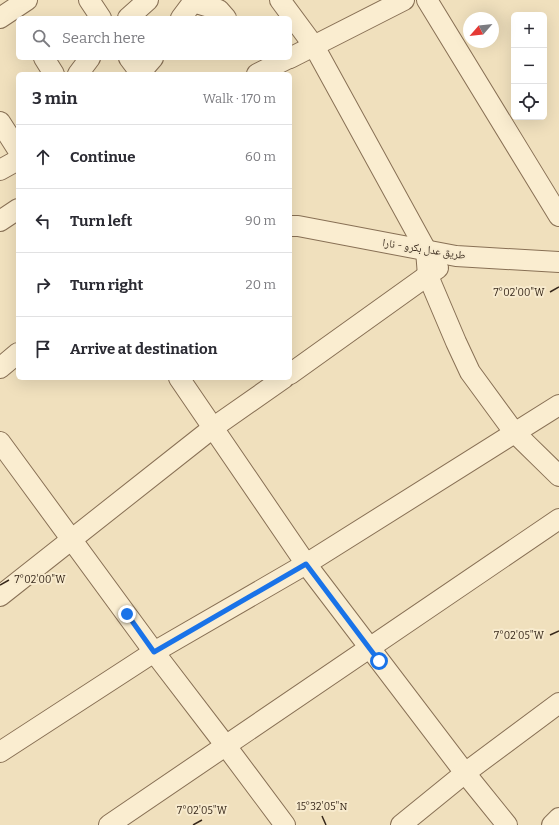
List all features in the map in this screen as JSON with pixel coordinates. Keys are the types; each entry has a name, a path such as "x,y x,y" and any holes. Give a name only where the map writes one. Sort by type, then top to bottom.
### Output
{"street":[{"path":"130,16 148,0"},
{"path":"280,0 292,16"},
{"path":"292,55 314,46 404,0"},
{"path":"427,0 559,216"},
{"path":"182,16 193,2 219,10 224,16"},
{"path":"292,16 314,46 426,250 428,276 470,372 514,432 559,476"},
{"path":"45,60 53,72"},
{"path":"80,72 88,60"},
{"path":"260,72 280,60"},
{"path":"0,122 14,152 0,170"},
{"path":"0,221 16,210"},
{"name":"طريق عدل بكرو - نارا","path":"292,226 456,256 559,262"},
{"path":"292,373 456,256"},
{"path":"0,368 16,355"},
{"path":"180,380 214,427 306,564 465,773 507,825"},
{"path":"0,596 214,427 281,380"},
{"path":"0,752 154,652 306,564 559,405"},
{"path":"0,442 154,652 285,825"},
{"path":"109,825 559,519"},
{"path":"401,825 465,773 559,703"},
{"path":"552,825 559,818"}],"route":[{"path":"127,614 154,652 306,564 379,661"}]}
